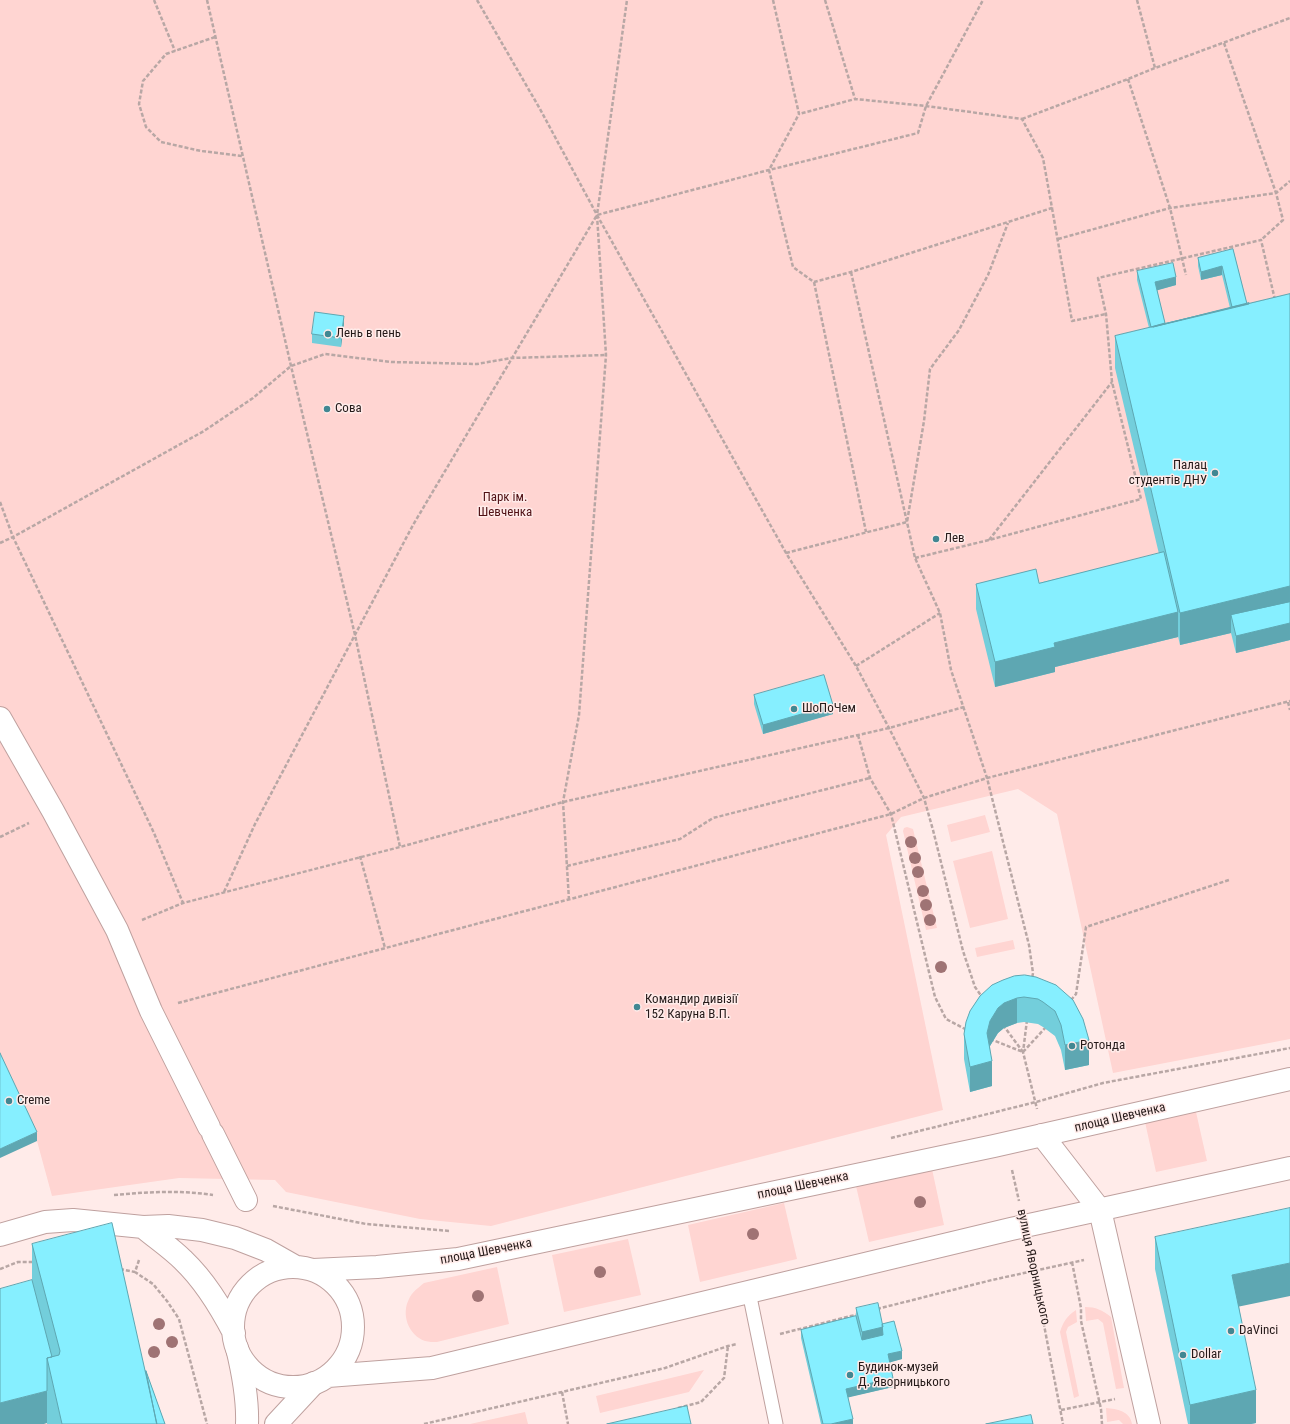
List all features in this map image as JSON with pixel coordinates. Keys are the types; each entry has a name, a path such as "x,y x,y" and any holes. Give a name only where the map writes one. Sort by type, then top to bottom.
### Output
{"street":[{"path":"0,718 53,811 117,930 150,1011 246,1200"},
{"name":"площа Шевченка","path":"304,1268 377,1267 458,1258 1006,1143 1290,1080"},
{"path":"1042,1135 1100,1210 1149,1424"},
{"path":"144,1226 183,1260 203,1281 220,1306 245,1362 255,1374 268,1382 283,1387 299,1387 321,1380 432,1368 1025,1226 1290,1168"},
{"path":"0,1235 45,1222 73,1220 144,1226 181,1227 202,1230 235,1238 328,1277 340,1288 348,1302 353,1318 353,1334 349,1351 340,1365 321,1380 276,1424"},
{"path":"247,1424 243,1372 235,1341 234,1319 238,1304 245,1291 255,1281 268,1273 282,1268 304,1268"}],"lane":[{"path":"749,1292 776,1424"}],"path":[{"path":"154,0 175,51"},
{"path":"207,0 242,156 355,635 400,847"},
{"path":"477,0 540,109 597,215 786,553 856,666 889,728 924,798 964,956 975,987 984,999"},
{"path":"569,900 563,802 578,715 606,355 597,215 627,0"},
{"path":"774,0 799,114 774,158 769,170 793,267 814,282 866,532"},
{"path":"825,0 855,99"},
{"path":"224,892 255,824 413,525 597,215 918,133 926,106 983,0"},
{"path":"1137,0 1155,68"},
{"path":"799,114 855,99 926,106 1022,119 1290,18"},
{"path":"215,37 166,54 143,81 139,104 146,127 161,142 200,151 242,156"},
{"path":"915,558 1141,499 1112,382 1106,314 1098,278 1261,240 1283,220 1276,193 1224,43"},
{"path":"1128,79 1170,208 1186,275"},
{"path":"1022,119 1043,158 1072,321 1106,314"},
{"path":"1058,239 1170,208 1276,193 1290,181"},
{"path":"814,282 851,272 1052,208"},
{"path":"907,522 924,421 930,369 959,330 988,275 1008,223"},
{"path":"1261,240 1277,307"},
{"path":"851,272 915,558 940,613 951,670 987,778 1029,945 1033,973 1032,980"},
{"path":"1180,277 1192,274"},
{"path":"0,543 204,430 252,398 291,366 325,354 391,362 476,364 511,358 606,355"},
{"path":"988,540 1112,382"},
{"path":"0,502 13,537 154,833 183,902"},
{"path":"786,553 907,522"},
{"path":"856,666 940,613"},
{"path":"150,1011 891,814 924,798 987,778 1289,702 1290,710"},
{"path":"117,930 183,902 400,847 563,802 889,728 964,707"},
{"path":"858,735 870,778 891,814 935,997 946,1019 972,1033"},
{"path":"567,866 680,839 713,818 870,778"},
{"path":"0,837 53,811"},
{"path":"360,856 385,948"},
{"path":"1068,1004 1076,994 1086,927 1229,880"},
{"path":"1023,1052 1028,1015"},
{"path":"1001,1022 1023,1052 1036,1102"},
{"path":"1023,1052 1049,1025"},
{"path":"987,1038 1023,1052"},
{"path":"884,1140 1036,1102 1103,1083 1290,1048"},
{"name":"вулиця Яворницького","path":"1000,1111 1025,1226 1063,1424"},
{"path":"149,1192 200,1193 246,1200 366,1224 451,1231"},
{"path":"135,1272 139,1260"},
{"path":"0,1269 18,1262 34,1262"},
{"path":"1072,1262 1081,1308 1081,1321 1100,1402 1102,1424"},
{"path":"120,1269 135,1272 153,1284 167,1301 179,1320 207,1424"},
{"path":"678,1408 701,1402 724,1378 728,1346"},
{"path":"562,1392 568,1424"},
{"path":"1061,1410 1142,1393"}],"green space":[{"name":"Парк iм. Шевченка","path":"0,0 1290,0 1290,1039 1113,1073 1057,814 1018,789 901,817 886,835 943,1110 491,1226 420,1219 286,1192 275,1180 179,1178 52,1196 37,1141 0,1062"},
{"path":"985,815 990,832 951,842 947,825"},
{"path":"907,827 913,829 937,928 926,930 903,831 904,828"},
{"path":"992,851 1008,919 970,928 953,861"},
{"path":"1013,940 1015,949 977,957 975,948"},
{"path":"1196,1112 1207,1161 1156,1172 1145,1122"},
{"path":"932,1169 944,1225 869,1242 856,1186"},
{"path":"784,1203 797,1259 700,1282 688,1225"},
{"path":"628,1239 641,1295 564,1312 552,1255"},
{"path":"497,1267 509,1324 437,1342 425,1341 414,1334 410,1329 406,1317 407,1305 415,1290 424,1283"},
{"path":"1085,1307 1099,1309 1111,1317 1124,1388 1116,1389 1103,1323 1098,1319 1086,1321"},
{"path":"1076,1310 1077,1322 1068,1327 1066,1332 1079,1396 1074,1398 1060,1332 1062,1325"},
{"path":"704,1370 689,1392 600,1413 596,1396"},
{"path":"1106,1408 1119,1410 1126,1413 1132,1424 1123,1424 1119,1420 1107,1422"},
{"path":"525,1412 528,1424 470,1424"}],"building":[{"path":"1233,249 1247,304 1232,307 1222,266 1201,272 1198,258"},
{"path":"1173,263 1176,277 1155,282 1165,323 1151,327 1137,271"},
{"name":"Палац студентів ДНУ","path":"1290,294 1290,586 1180,613 1115,336"},
{"path":"1249,303 1249,304 1153,327"},
{"path":"315,312 344,316 341,338 312,334"},
{"path":"1164,552 1178,612 1054,643 1055,647 995,662 976,584 1036,569 1039,583"},
{"path":"1290,602 1290,623 1236,636 1231,615"},
{"name":"ШоПоЧем","path":"824,675 833,705 763,725 754,695"},
{"path":"1025,975 1036,977 1056,985 1073,1000 1083,1019 1089,1040 1065,1045 1061,1025 1055,1011 1038,999 1024,997 1017,998 1004,1003 998,1008 990,1021 987,1033 992,1061 970,1067 964,1034 970,1011 980,996 992,985 1014,976"},
{"name":"Creme","path":"0,1053 37,1132 0,1149"},
{"path":"1290,1208 1290,1263 1232,1275 1256,1390 1190,1405 1155,1237"},
{"path":"112,1223 157,1424 62,1424 47,1358 59,1355 60,1351 32,1244"},
{"path":"32,1280 52,1357 47,1358 47,1391 0,1403 0,1289"},
{"path":"878,1303 883,1327 862,1332 856,1308"},
{"name":"Будинок-музей Д. Яворницького","path":"856,1316 862,1340 883,1335 882,1324 894,1321 902,1351 888,1354 893,1378 846,1389 853,1419 831,1424 823,1424 801,1330"},
{"path":"146,1371 165,1424 157,1424"},
{"path":"687,1406 691,1424 607,1424"},
{"path":"1031,1415 1033,1424 986,1424"}],"place":[{"name":"Лень в пень","path":"328,334"},
{"name":"Сова","path":"327,409"},
{"name":"Палац студентів ДНУ","path":"1215,473"},
{"name":"Лев","path":"936,539"},
{"name":"ШоПоЧем","path":"794,709"},
{"name":"Командир дивізії 152 Каруна В.П.","path":"637,1007"},
{"name":"Ротонда","path":"1072,1046"},
{"name":"Creme","path":"9,1101"},
{"name":"DaVinci","path":"1231,1331"},
{"name":"Dollar","path":"1183,1355"},
{"name":"Будинок-музей Д. Яворницького","path":"850,1375"}]}
